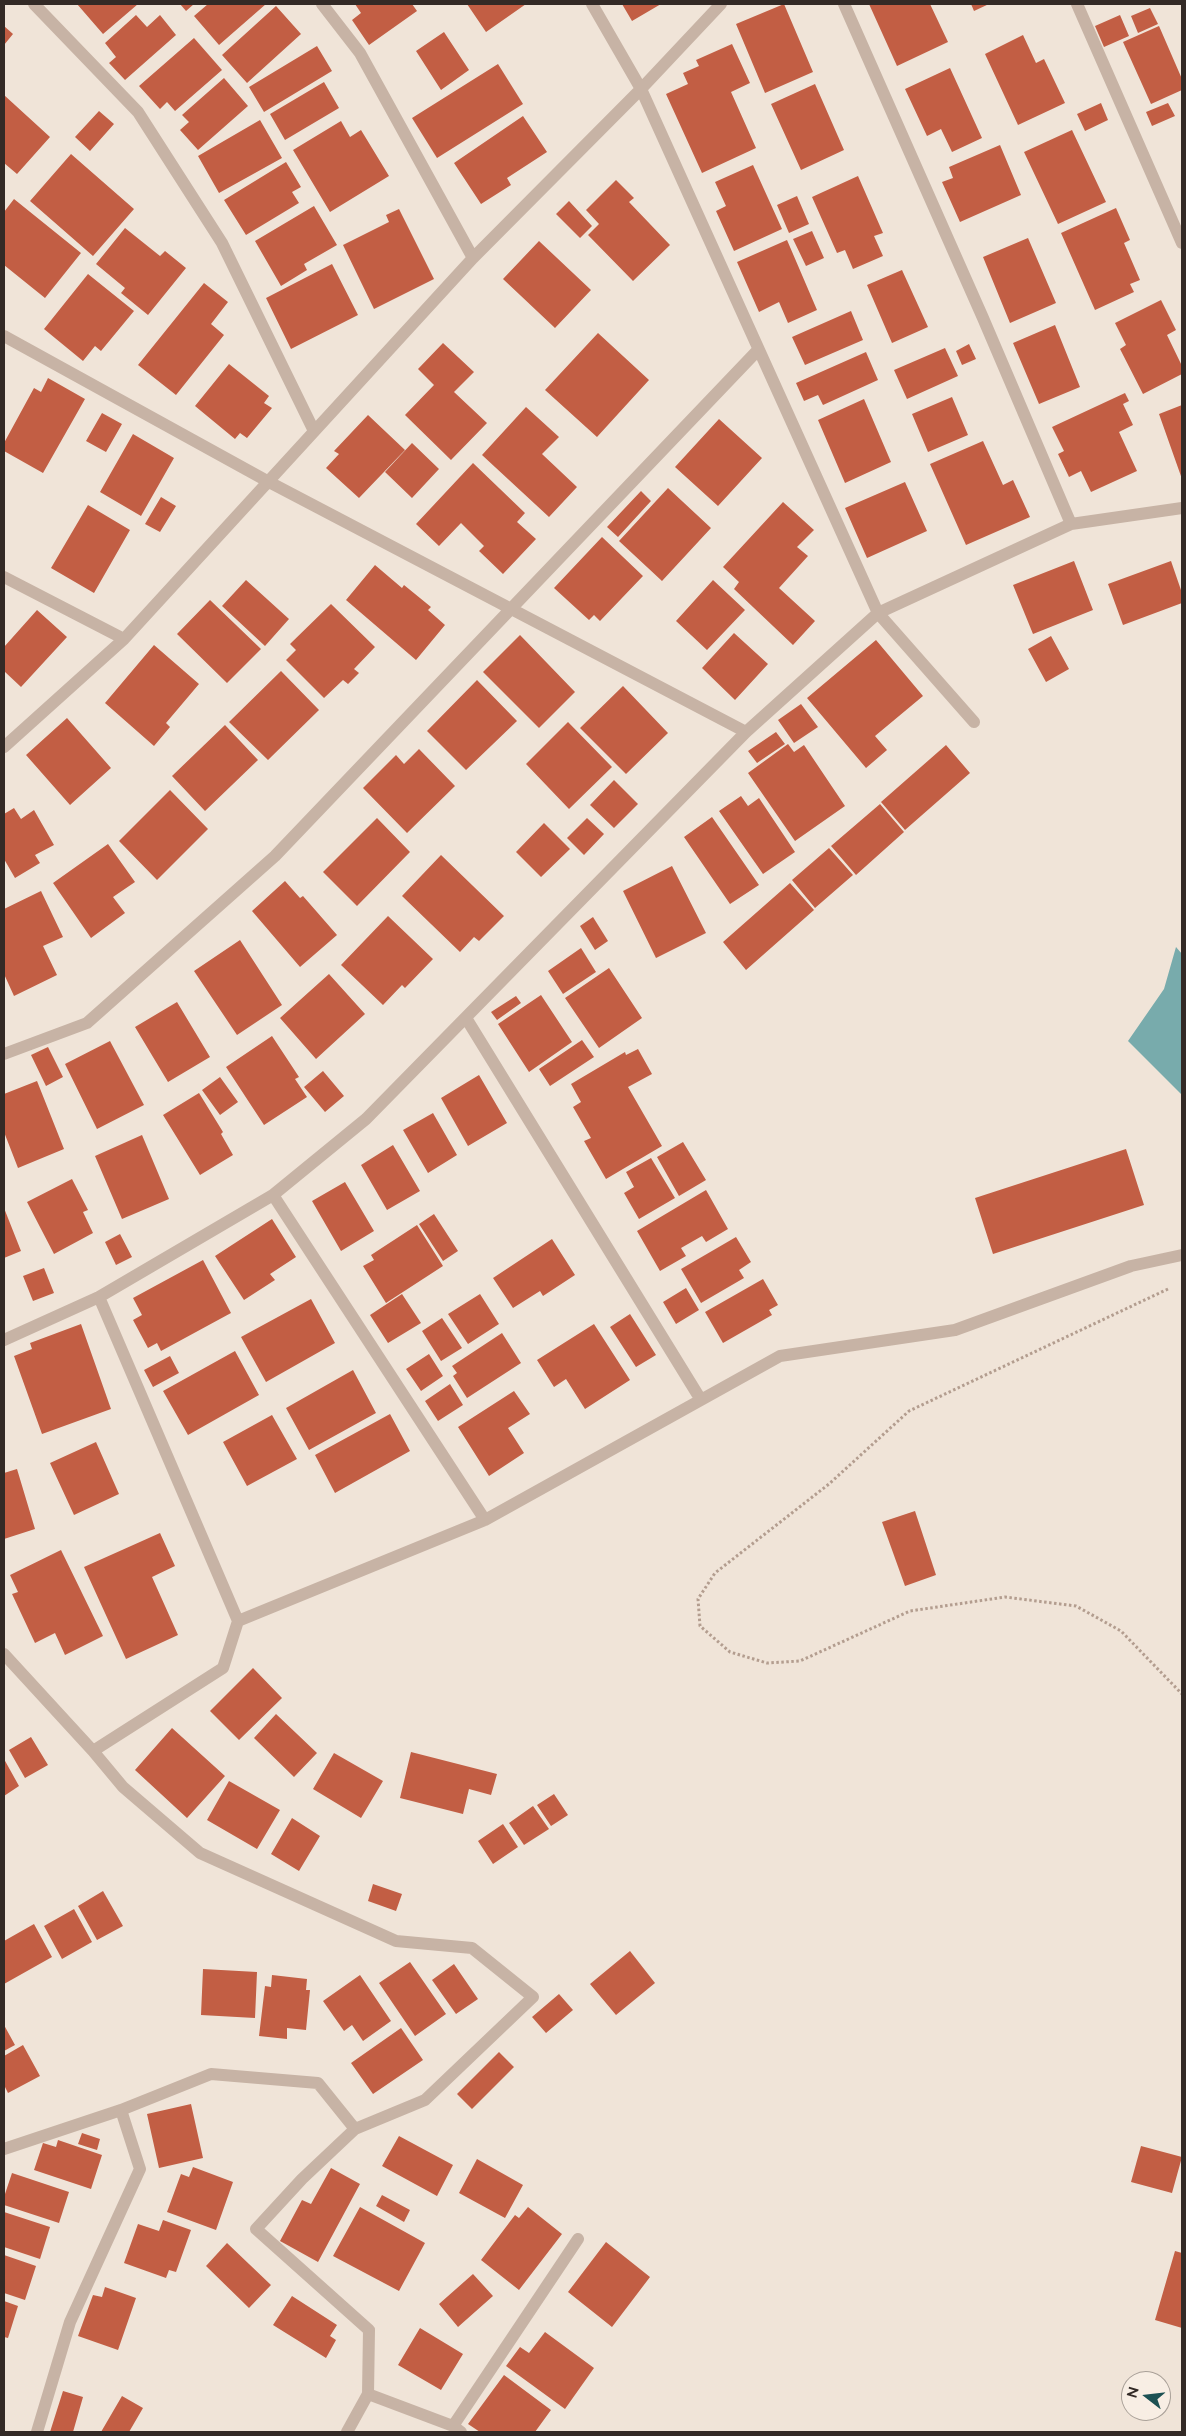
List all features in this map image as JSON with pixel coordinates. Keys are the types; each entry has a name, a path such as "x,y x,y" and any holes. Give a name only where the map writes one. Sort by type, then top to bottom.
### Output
{"street":[{"path":"34,4 138,112 222,243 314,431"},
{"path":"322,4 360,53 473,258"},
{"path":"592,4 641,89 878,613 974,722"},
{"path":"4,747 124,639 473,258 641,89 721,4"},
{"path":"844,4 983,318 1071,524"},
{"path":"1077,4 1182,243"},
{"path":"4,336 268,482 746,732"},
{"path":"4,1054 87,1022 275,856 512,611 758,350"},
{"path":"4,1340 100,1297 273,1195 366,1119 746,732 878,613 1071,524 1182,508"},
{"path":"4,577 124,639"},
{"path":"466,1018 701,1400"},
{"path":"273,1195 485,1520"},
{"path":"238,1621 485,1520 780,1356 955,1330 1131,1266 1182,1255"},
{"path":"93,1751 223,1668 238,1621 100,1297"},
{"path":"4,1654 93,1751 123,1787 200,1853 396,1941 472,1948 533,1997 425,2100 355,2129 302,2179 256,2228 369,2330 368,2394 347,2432"},
{"path":"4,2149 121,2110 211,2074 318,2083 355,2129"},
{"path":"38,2432 70,2322 140,2169 121,2110"},
{"path":"368,2394 457,2429 578,2240"}],"path":[{"path":"1173,1287 909,1411 829,1484 715,1572 698,1599 700,1626 730,1652 767,1663 800,1661 910,1611 1005,1597 1076,1606 1121,1631 1182,1694"}],"water":[{"path":"1176,947 1182,954 1182,1095 1128,1041 1164,989"}],"building":[{"path":"77,4 138,4 103,34"},
{"path":"180,4 194,4 186,11"},
{"path":"208,4 266,4 219,45 194,16"},
{"path":"355,4 412,4 417,11 369,45 352,20 361,13"},
{"path":"467,4 526,4 486,32"},
{"path":"622,4 661,4 632,21"},
{"path":"784,4 813,72 765,93 736,24"},
{"path":"869,4 930,4 948,42 897,66"},
{"path":"971,4 989,4 974,11"},
{"path":"276,6 301,34 247,83 222,55"},
{"path":"1150,8 1158,24 1138,33 1131,16"},
{"path":"136,15 147,27 160,15 176,35 125,80 109,63 116,57 105,43"},
{"path":"1120,15 1129,36 1104,47 1095,26"},
{"path":"4,26 13,34 4,45"},
{"path":"1159,26 1182,79 1182,90 1151,104 1123,42"},
{"path":"444,32 469,70 441,90 416,51"},
{"path":"1023,35 1036,63 1044,59 1065,103 1018,125 985,54"},
{"path":"194,38 222,70 175,111 167,102 160,109 139,86"},
{"path":"732,44 750,83 731,92 756,148 702,173 666,94 688,84 683,73 699,66 696,60"},
{"path":"317,46 332,71 264,112 249,87"},
{"path":"498,64 523,104 437,158 412,118"},
{"path":"950,68 982,138 952,152 941,129 927,136 905,89"},
{"path":"224,78 248,106 198,150 180,130 189,122 182,115"},
{"path":"324,82 339,108 285,140 270,114"},
{"path":"815,84 844,150 801,170 771,104"},
{"path":"4,95 50,137 17,174 4,163"},
{"path":"1101,103 1108,120 1085,131 1077,114"},
{"path":"1168,103 1175,116 1152,126 1146,112"},
{"path":"99,111 114,124 90,151 75,137"},
{"path":"523,116 547,152 507,178 511,185 481,204 454,163"},
{"path":"260,120 282,158 219,193 198,156"},
{"path":"341,121 350,137 361,130 389,176 330,212 293,150"},
{"path":"1072,130 1106,202 1058,224 1024,152"},
{"path":"1000,145 1021,195 960,222 942,182 953,178 949,167"},
{"path":"71,154 134,209 93,256 30,201"},
{"path":"286,162 301,187 292,192 299,203 246,235 224,200"},
{"path":"753,165 782,229 734,251 716,211 726,206 715,182"},
{"path":"858,176 883,233 874,236 883,256 853,269 845,250 837,253 812,197"},
{"path":"616,180 634,198 629,202 670,245 633,281 588,235 599,224 586,210"},
{"path":"797,196 809,224 789,233 777,205"},
{"path":"14,199 81,253 45,298 4,265 4,212"},
{"path":"569,201 592,226 580,238 556,214"},
{"path":"314,206 337,245 304,264 307,270 281,286 255,241"},
{"path":"1116,208 1130,240 1124,243 1140,280 1130,284 1134,292 1095,310 1061,233"},
{"path":"399,209 434,279 374,309 343,245 389,222 386,215"},
{"path":"125,228 160,256 165,251 186,268 148,315 121,293 125,288 96,264"},
{"path":"812,231 824,258 806,266 793,239"},
{"path":"1028,238 1056,303 1010,323 983,257"},
{"path":"787,240 817,310 788,323 779,302 759,312 737,262"},
{"path":"539,241 591,290 555,328 503,279"},
{"path":"332,264 358,315 291,349 266,298"},
{"path":"902,270 928,327 892,343 867,285"},
{"path":"88,274 134,311 101,351 95,346 83,361 44,329"},
{"path":"204,283 228,302 211,324 224,335 176,395 138,365"},
{"path":"1161,300 1176,330 1167,335 1182,366 1182,374 1143,394 1120,349 1126,345 1115,323"},
{"path":"851,311 863,340 805,365 792,337"},
{"path":"1055,325 1080,387 1039,404 1013,343"},
{"path":"598,333 649,380 597,437 545,390"},
{"path":"443,343 474,372 454,392 487,423 451,460 405,415 434,385 418,369"},
{"path":"969,344 976,359 962,365 956,351"},
{"path":"945,348 958,376 907,399 894,370"},
{"path":"866,352 878,380 823,405 818,395 804,401 796,383"},
{"path":"229,364 269,396 264,403 272,408 247,438 240,433 235,439 195,406"},
{"path":"48,378 85,399 43,473 4,451 4,443 34,388 41,392"},
{"path":"1125,393 1129,401 1123,404 1133,425 1119,432 1137,471 1091,492 1081,471 1069,477 1058,454 1064,451 1052,427"},
{"path":"952,397 968,435 928,452 912,414"},
{"path":"864,399 891,462 845,483 818,420"},
{"path":"1182,405 1182,479 1159,414"},
{"path":"526,407 559,437 542,454 577,487 549,517 482,455"},
{"path":"102,413 122,424 106,452 86,441"},
{"path":"368,415 405,450 359,498 326,468 339,454 334,451"},
{"path":"719,419 762,458 718,506 675,467"},
{"path":"133,434 174,458 141,516 100,492"},
{"path":"983,441 1003,485 1013,480 1030,517 966,545 930,464"},
{"path":"412,443 439,469 412,498 385,472"},
{"path":"473,463 525,513 517,522 536,539 503,574 479,551 484,546 461,523 439,546 416,524"},
{"path":"905,482 927,531 867,558 845,508"},
{"path":"668,488 711,528 662,581 619,541"},
{"path":"641,491 651,501 618,537 607,527"},
{"path":"161,497 176,506 160,532 145,524"},
{"path":"783,502 814,530 797,547 808,556 779,588 815,621 793,645 734,589 739,582 723,567"},
{"path":"88,505 130,530 94,593 51,568"},
{"path":"602,537 643,576 600,621 594,615 589,620 554,588"},
{"path":"1074,561 1093,610 1033,634 1013,585"},
{"path":"1171,561 1182,593 1182,603 1123,625 1108,584"},
{"path":"375,565 402,588 404,585 431,607 428,610 445,625 416,660 346,600"},
{"path":"246,580 289,619 265,646 222,606"},
{"path":"713,580 745,610 707,650 676,621"},
{"path":"210,600 261,649 227,683 177,634"},
{"path":"331,604 375,647 354,669 359,673 348,684 343,680 324,698 286,660 296,650 290,644"},
{"path":"37,610 67,637 21,687 4,671 4,647"},
{"path":"734,633 768,664 735,700 702,668"},
{"path":"520,635 575,692 539,728 483,672"},
{"path":"1051,636 1069,669 1046,682 1028,649"},
{"path":"876,640 923,696 875,736 887,750 866,768 807,698"},
{"path":"154,645 199,684 166,723 170,727 154,746 105,703"},
{"path":"281,671 319,710 268,760 229,722"},
{"path":"477,680 517,721 466,770 427,731"},
{"path":"623,686 668,733 626,774 580,728"},
{"path":"801,704 818,727 794,743 778,720"},
{"path":"67,718 111,768 70,805 26,755"},
{"path":"568,722 612,767 569,809 526,764"},
{"path":"225,725 258,760 205,811 172,776"},
{"path":"776,732 785,744 757,763 748,751"},
{"path":"788,744 794,752 804,745 845,806 795,841 748,773"},
{"path":"946,745 970,773 905,830 881,802"},
{"path":"419,749 455,786 407,833 363,788 396,755 404,764"},
{"path":"614,780 638,804 614,828 590,805"},
{"path":"170,790 208,829 157,880 119,841"},
{"path":"741,796 748,806 759,798 795,852 763,874 719,811"},
{"path":"880,804 904,832 856,875 831,846"},
{"path":"14,808 21,819 34,810 54,845 35,855 40,863 15,878 4,859 4,814"},
{"path":"712,817 759,885 730,904 684,837"},
{"path":"377,818 410,852 357,906 323,872"},
{"path":"587,818 604,834 584,855 567,838"},
{"path":"544,823 570,849 541,877 516,852"},
{"path":"108,844 135,882 113,897 125,913 91,938 53,883"},
{"path":"829,848 853,875 815,908 792,880"},
{"path":"441,855 504,916 479,941 474,937 460,952 402,896"},
{"path":"672,866 706,933 656,958 623,891"},
{"path":"285,881 300,898 303,896 337,935 300,967 252,911"},
{"path":"790,883 814,910 746,970 723,942"},
{"path":"41,891 63,937 43,946 57,975 14,996 4,974 4,909"},
{"path":"388,916 433,959 405,988 402,985 383,1005 341,965"},
{"path":"593,917 608,941 595,950 580,926"},
{"path":"240,940 282,1005 237,1035 194,971"},
{"path":"581,948 596,972 563,994 548,971"},
{"path":"609,968 642,1018 599,1048 565,998"},
{"path":"329,974 365,1014 316,1059 280,1018"},
{"path":"541,995 572,1042 529,1072 498,1024"},
{"path":"516,996 521,1003 497,1020 491,1012"},
{"path":"177,1002 210,1057 168,1082 135,1027"},
{"path":"272,1036 299,1077 295,1079 307,1097 264,1125 226,1067"},
{"path":"582,1040 594,1057 550,1086 539,1069"},
{"path":"110,1041 144,1105 97,1129 65,1064"},
{"path":"48,1047 63,1077 46,1086 31,1055"},
{"path":"638,1049 652,1074 628,1087 662,1146 606,1179 584,1141 591,1138 573,1107 581,1102 571,1084 625,1052 626,1055"},
{"path":"323,1071 344,1096 325,1112 304,1087"},
{"path":"479,1075 507,1123 468,1146 441,1098"},
{"path":"220,1077 238,1102 220,1115 202,1090"},
{"path":"37,1081 64,1149 18,1168 4,1132 4,1094"},
{"path":"199,1093 223,1132 221,1134 233,1155 200,1175 163,1115"},
{"path":"433,1113 457,1155 428,1173 403,1130"},
{"path":"142,1135 169,1199 122,1219 95,1156"},
{"path":"683,1142 706,1180 679,1196 657,1157"},
{"path":"393,1145 420,1191 387,1210 361,1165"},
{"path":"1126,1149 1144,1205 993,1254 975,1198"},
{"path":"651,1158 675,1198 639,1219 624,1193 634,1187 626,1172"},
{"path":"72,1179 88,1210 83,1212 93,1233 54,1254 27,1202"},
{"path":"345,1182 374,1231 341,1251 312,1201"},
{"path":"706,1190 728,1229 706,1242 702,1236 681,1248 686,1256 660,1271 637,1231"},
{"path":"4,1208 21,1251 4,1258"},
{"path":"434,1214 458,1251 443,1261 419,1224"},
{"path":"272,1219 296,1257 270,1274 275,1280 244,1300 215,1256"},
{"path":"417,1225 443,1266 386,1303 363,1266 374,1260 371,1255"},
{"path":"120,1234 132,1257 116,1265 105,1242"},
{"path":"736,1237 751,1262 739,1270 744,1278 701,1303 681,1269"},
{"path":"552,1239 575,1275 543,1296 540,1291 513,1308 493,1278"},
{"path":"203,1260 231,1313 161,1351 157,1343 148,1348 133,1320 142,1315 133,1298"},
{"path":"44,1268 54,1293 33,1301 23,1276"},
{"path":"763,1279 778,1305 769,1310 772,1315 723,1343 705,1312"},
{"path":"686,1288 699,1310 676,1324 663,1302"},
{"path":"402,1294 421,1323 388,1343 370,1315"},
{"path":"480,1294 499,1324 468,1344 448,1314"},
{"path":"311,1299 335,1343 266,1382 241,1337"},
{"path":"630,1314 656,1355 636,1367 610,1327"},
{"path":"442,1318 462,1348 441,1361 422,1331"},
{"path":"81,1324 111,1409 42,1434 14,1356 32,1349 30,1343"},
{"path":"594,1324 630,1380 585,1409 566,1379 554,1387 537,1360"},
{"path":"502,1333 521,1363 467,1398 453,1376 457,1373 452,1366"},
{"path":"235,1351 259,1395 188,1435 163,1391"},
{"path":"429,1354 443,1376 421,1391 406,1369"},
{"path":"170,1356 179,1373 153,1387 144,1370"},
{"path":"353,1370 376,1413 309,1450 286,1408"},
{"path":"450,1384 463,1405 438,1421 425,1401"},
{"path":"514,1391 530,1414 508,1428 524,1453 489,1476 458,1427"},
{"path":"390,1414 410,1451 335,1493 315,1455"},
{"path":"272,1415 297,1459 247,1486 223,1442"},
{"path":"96,1442 119,1494 74,1515 50,1463"},
{"path":"17,1469 35,1529 4,1539 4,1473"},
{"path":"915,1511 936,1575 905,1586 882,1522"},
{"path":"160,1533 175,1566 152,1577 178,1635 126,1659 84,1567"},
{"path":"61,1550 103,1636 65,1655 55,1633 35,1643 12,1594 18,1592 10,1575"},
{"path":"253,1668 282,1698 239,1740 210,1711"},
{"path":"276,1714 317,1753 294,1777 254,1738"},
{"path":"172,1728 225,1776 187,1818 135,1770"},
{"path":"31,1737 48,1765 25,1778 9,1750"},
{"path":"411,1752 497,1774 491,1795 469,1789 463,1814 400,1798"},
{"path":"334,1753 383,1781 361,1818 313,1789"},
{"path":"4,1759 19,1786 4,1796"},
{"path":"229,1781 280,1810 257,1849 207,1820"},
{"path":"554,1794 568,1815 551,1826 537,1805"},
{"path":"533,1806 549,1829 524,1845 509,1823"},
{"path":"292,1818 320,1836 299,1871 271,1854"},
{"path":"503,1824 518,1847 493,1864 478,1841"},
{"path":"373,1884 402,1894 396,1911 368,1901"},
{"path":"103,1891 123,1926 97,1940 78,1906"},
{"path":"74,1909 92,1942 62,1959 44,1926"},
{"path":"34,1924 52,1957 4,1984 4,1941"},
{"path":"630,1951 655,1983 616,2015 590,1984"},
{"path":"410,1962 446,2014 415,2036 379,1983"},
{"path":"454,1964 478,1999 456,2014 432,1980"},
{"path":"203,1969 257,1972 255,2018 201,2015"},
{"path":"272,1975 307,1979 306,1990 310,1990 306,2030 287,2028 287,2039 259,2036 265,1986 271,1987"},
{"path":"360,1975 391,2021 363,2041 352,2025 344,2031 323,2001"},
{"path":"559,1994 573,2010 546,2033 532,2017"},
{"path":"4,2025 15,2045 4,2051"},
{"path":"401,2028 423,2060 373,2094 351,2063"},
{"path":"23,2045 40,2076 8,2093 4,2085 4,2056"},
{"path":"499,2052 514,2067 472,2109 457,2094"},
{"path":"191,2104 203,2158 159,2168 147,2114"},
{"path":"82,2133 100,2139 97,2150 78,2144"},
{"path":"399,2136 453,2165 437,2196 382,2166"},
{"path":"58,2140 102,2155 91,2189 34,2170 43,2143 56,2147"},
{"path":"1141,2146 1182,2157 1172,2193 1131,2182"},
{"path":"477,2159 523,2185 505,2218 459,2193"},
{"path":"193,2167 233,2182 216,2230 167,2212 181,2174 189,2177"},
{"path":"331,2168 360,2184 318,2262 280,2241 302,2200 311,2204"},
{"path":"12,2173 69,2192 59,2223 4,2205 4,2197"},
{"path":"382,2195 410,2210 404,2222 376,2206"},
{"path":"360,2207 425,2243 399,2291 333,2256"},
{"path":"528,2207 562,2234 519,2290 481,2260 515,2215 519,2218"},
{"path":"4,2212 50,2227 40,2259 4,2247"},
{"path":"163,2220 191,2230 176,2272 169,2270 166,2278 124,2263 138,2224 159,2231"},
{"path":"606,2242 650,2277 612,2327 568,2292"},
{"path":"227,2243 271,2285 249,2308 206,2266"},
{"path":"1175,2251 1182,2253 1182,2328 1155,2320"},
{"path":"4,2255 36,2266 25,2300 4,2293"},
{"path":"473,2274 493,2296 458,2327 439,2304"},
{"path":"105,2287 136,2298 118,2350 78,2336 93,2295 102,2297"},
{"path":"292,2296 337,2325 330,2336 336,2340 326,2358 273,2325"},
{"path":"4,2301 18,2306 8,2338 4,2337"},
{"path":"420,2328 463,2354 441,2390 398,2365"},
{"path":"545,2332 594,2368 565,2409 506,2366 520,2347 529,2353"},
{"path":"504,2375 551,2410 535,2432 480,2432 468,2424"},
{"path":"63,2391 83,2397 73,2432 50,2432"},
{"path":"122,2396 143,2408 129,2432 101,2432"}]}
